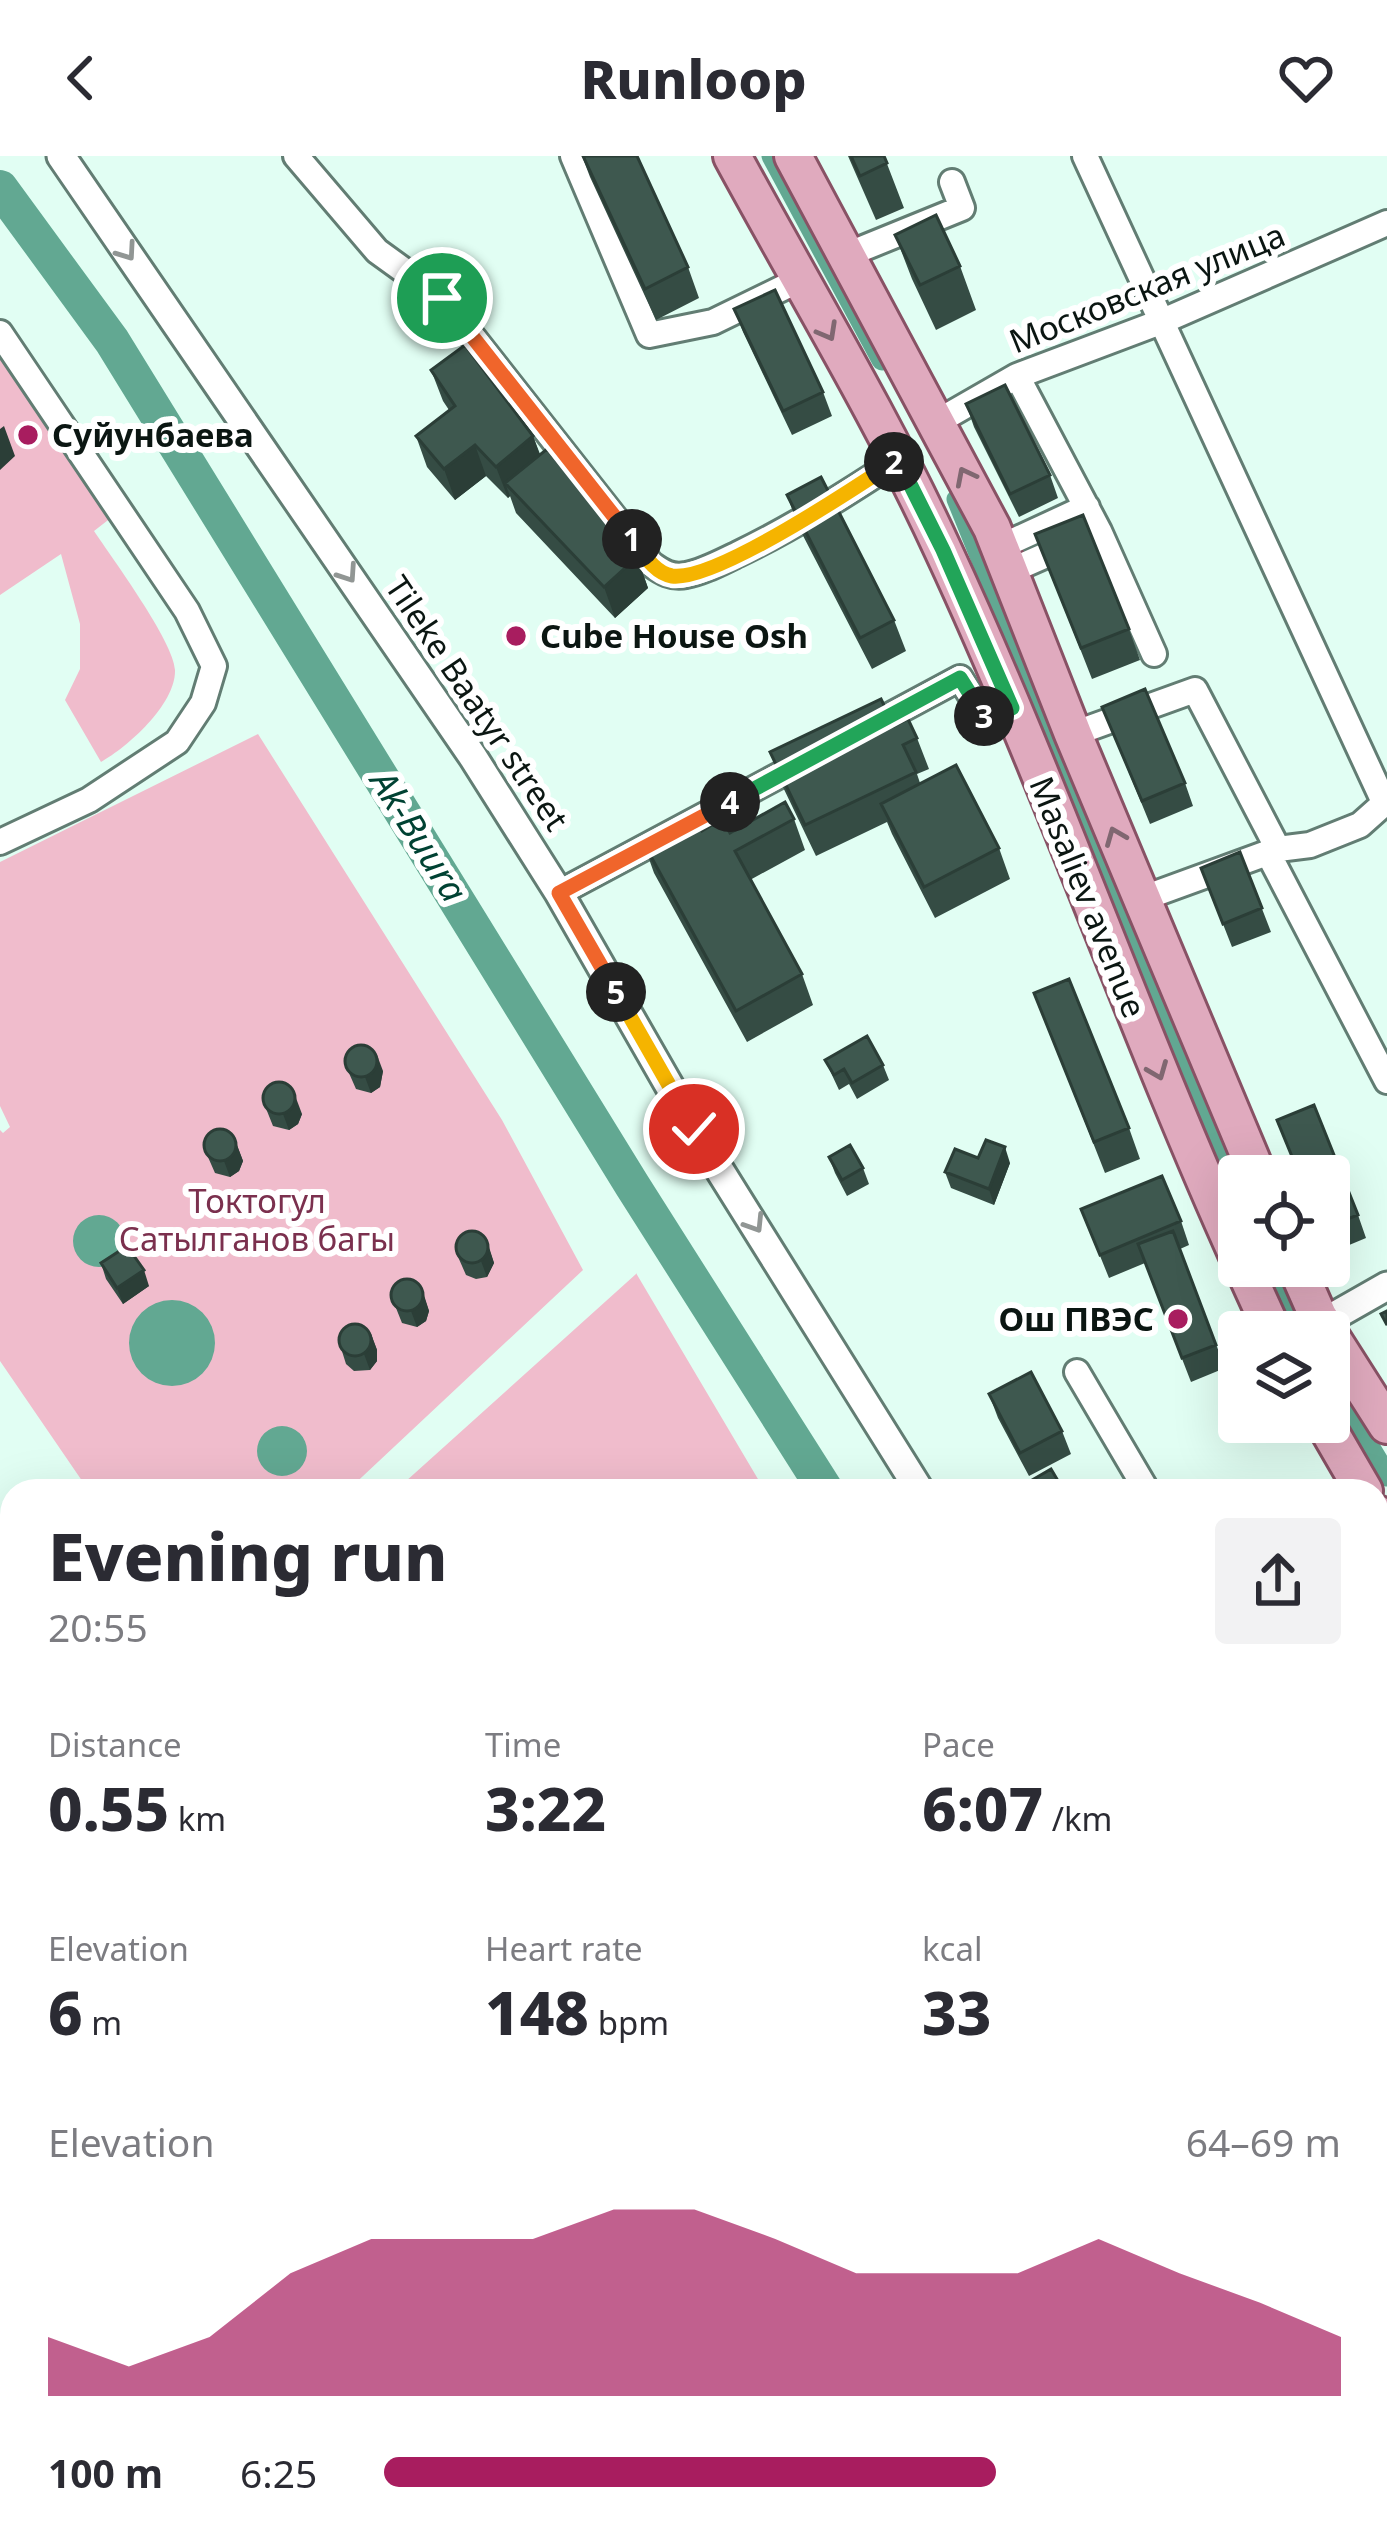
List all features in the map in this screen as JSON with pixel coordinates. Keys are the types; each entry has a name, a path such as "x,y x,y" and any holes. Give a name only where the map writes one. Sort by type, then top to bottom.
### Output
{"main road":[{"name":"Masaliev avenue","path":"732,156 943,550 1218,1209"},
{"name":"Masaliev avenue","path":"793,156 937,422 1005,559 1249,1155"},
{"path":"1350,1367 1387,1425"},
{"path":"1336,1443 1357,1479"}],"street":[{"name":"Tileke Baatyr street","path":"61,156 473,757 559,893 694,1129 913,1479"},
{"path":"296,156 377,251 442,298 661,571 686,575 754,546 813,515 898,460"},
{"path":"573,156 650,335 713,322 799,280"},
{"path":"1085,156 1386,801 1360,825 1141,899"},
{"path":"844,256 962,208 952,182"},
{"name":"Московская улица","path":"937,422 1017,376 1163,321 1387,223"},
{"path":"0,333 187,611 214,666 203,703 177,742 89,800 0,842"},
{"path":"1017,376 1099,531 1154,654"},
{"path":"1005,559 1087,507"},
{"path":"1005,559 1099,531"},
{"path":"559,893 960,678 984,717 1012,708"},
{"path":"1073,734 1195,690 1387,1081"},
{"path":"1350,1313 1387,1286"},
{"path":"1077,1372 1140,1479"}],"green space":[{"path":"0,354 112,517 94,531 141,600 172,657 175,670 168,697 137,735 101,762 65,700 80,669 80,624 61,554 0,595"},
{"name":"Токтогул Сатылганов багы","path":"258,734 502,1120 583,1270 360,1479 81,1479 0,1361 0,1130 3,1133 10,1127 0,1106 0,862"},
{"path":"636,1274 758,1479 408,1479"}],"shaded area":[{"path":"99,1215 117,1223 125,1241 117,1259 99,1267 81,1259 73,1241 81,1223"},
{"path":"172,1300 188,1303 202,1313 212,1327 212,1359 202,1373 188,1383 172,1386 156,1383 142,1373 132,1359 129,1343 132,1327 142,1313 156,1303"},
{"path":"272,1427 292,1427 306,1441 306,1461 292,1475 272,1475 258,1461 258,1441"}],"building":[{"path":"583,156 637,156 688,267 645,289"},
{"path":"851,156 884,156 887,163 860,176"},
{"path":"936,215 960,266 920,285 895,235"},
{"path":"775,290 823,392 783,411 734,309"},
{"path":"465,345 533,436 496,467 475,445 444,469 416,436 455,406 431,370"},
{"path":"1005,385 1050,475 1010,494 966,404"},
{"path":"547,449 637,557 604,587 505,483"},
{"path":"821,477 894,620 860,638 787,495"},
{"path":"1083,515 1129,629 1081,648 1035,534"},
{"path":"1145,689 1185,783 1142,801 1102,707"},
{"path":"881,699 894,726 908,719 917,738 903,745 916,772 805,825 770,752"},
{"path":"956,765 999,848 924,887 881,804"},
{"path":"785,802 794,819 735,851 802,974 736,1011 643,842 693,814 702,831 722,819 730,833"},
{"path":"1240,852 1262,908 1223,924 1201,868"},
{"path":"1069,979 1129,1128 1094,1142 1034,993"},
{"path":"867,1036 883,1065 852,1083 844,1069 834,1075 825,1060"},
{"path":"361,1045 372,1050 377,1061 372,1072 361,1077 350,1072 345,1061 350,1050"},
{"path":"279,1082 290,1087 295,1098 290,1109 279,1114 268,1109 263,1098 268,1087"},
{"path":"1314,1105 1334,1155 1291,1155 1277,1120"},
{"path":"220,1129 231,1134 236,1145 231,1156 220,1161 209,1156 204,1145 209,1134"},
{"path":"986,1140 1005,1147 989,1189 945,1172 955,1149 978,1158"},
{"path":"850,1145 863,1168 842,1180 829,1157"},
{"path":"1162,1176 1181,1221 1100,1255 1081,1209"},
{"path":"1350,1195 1358,1215 1350,1218"},
{"path":"472,1231 483,1236 488,1247 483,1258 472,1263 461,1258 456,1247 461,1236"},
{"name":"Ош ПВЭС","path":"1173,1231 1216,1345 1182,1358 1138,1244"},
{"path":"127,1246 144,1270 117,1288 101,1263"},
{"path":"407,1279 418,1284 423,1295 418,1306 407,1311 396,1306 391,1295 396,1284"},
{"path":"355,1324 366,1329 371,1340 366,1351 355,1356 344,1351 339,1340 344,1329"},
{"path":"1031,1372 1062,1431 1020,1453 989,1394"},
{"path":"1051,1469 1057,1479 1034,1479"}],"waterway":[{"path":"772,156 882,360"},
{"name":"Ak-Buura","path":"0,188 112,341 818,1479"},
{"path":"957,499 1224,1155"},
{"path":"1277,1287 1287,1311"},
{"path":"1350,1415 1387,1476"}],"place":[{"name":"Суйунбаева","path":"28,435"},
{"name":"Cube House Osh","path":"516,636"},
{"name":"Ош ПВЭС","path":"1178,1319"}],"route":[{"path":"442,298 652,564 671,576 713,566 775,537 898,460 1012,708 984,717 960,678 559,893 694,1129"}]}
